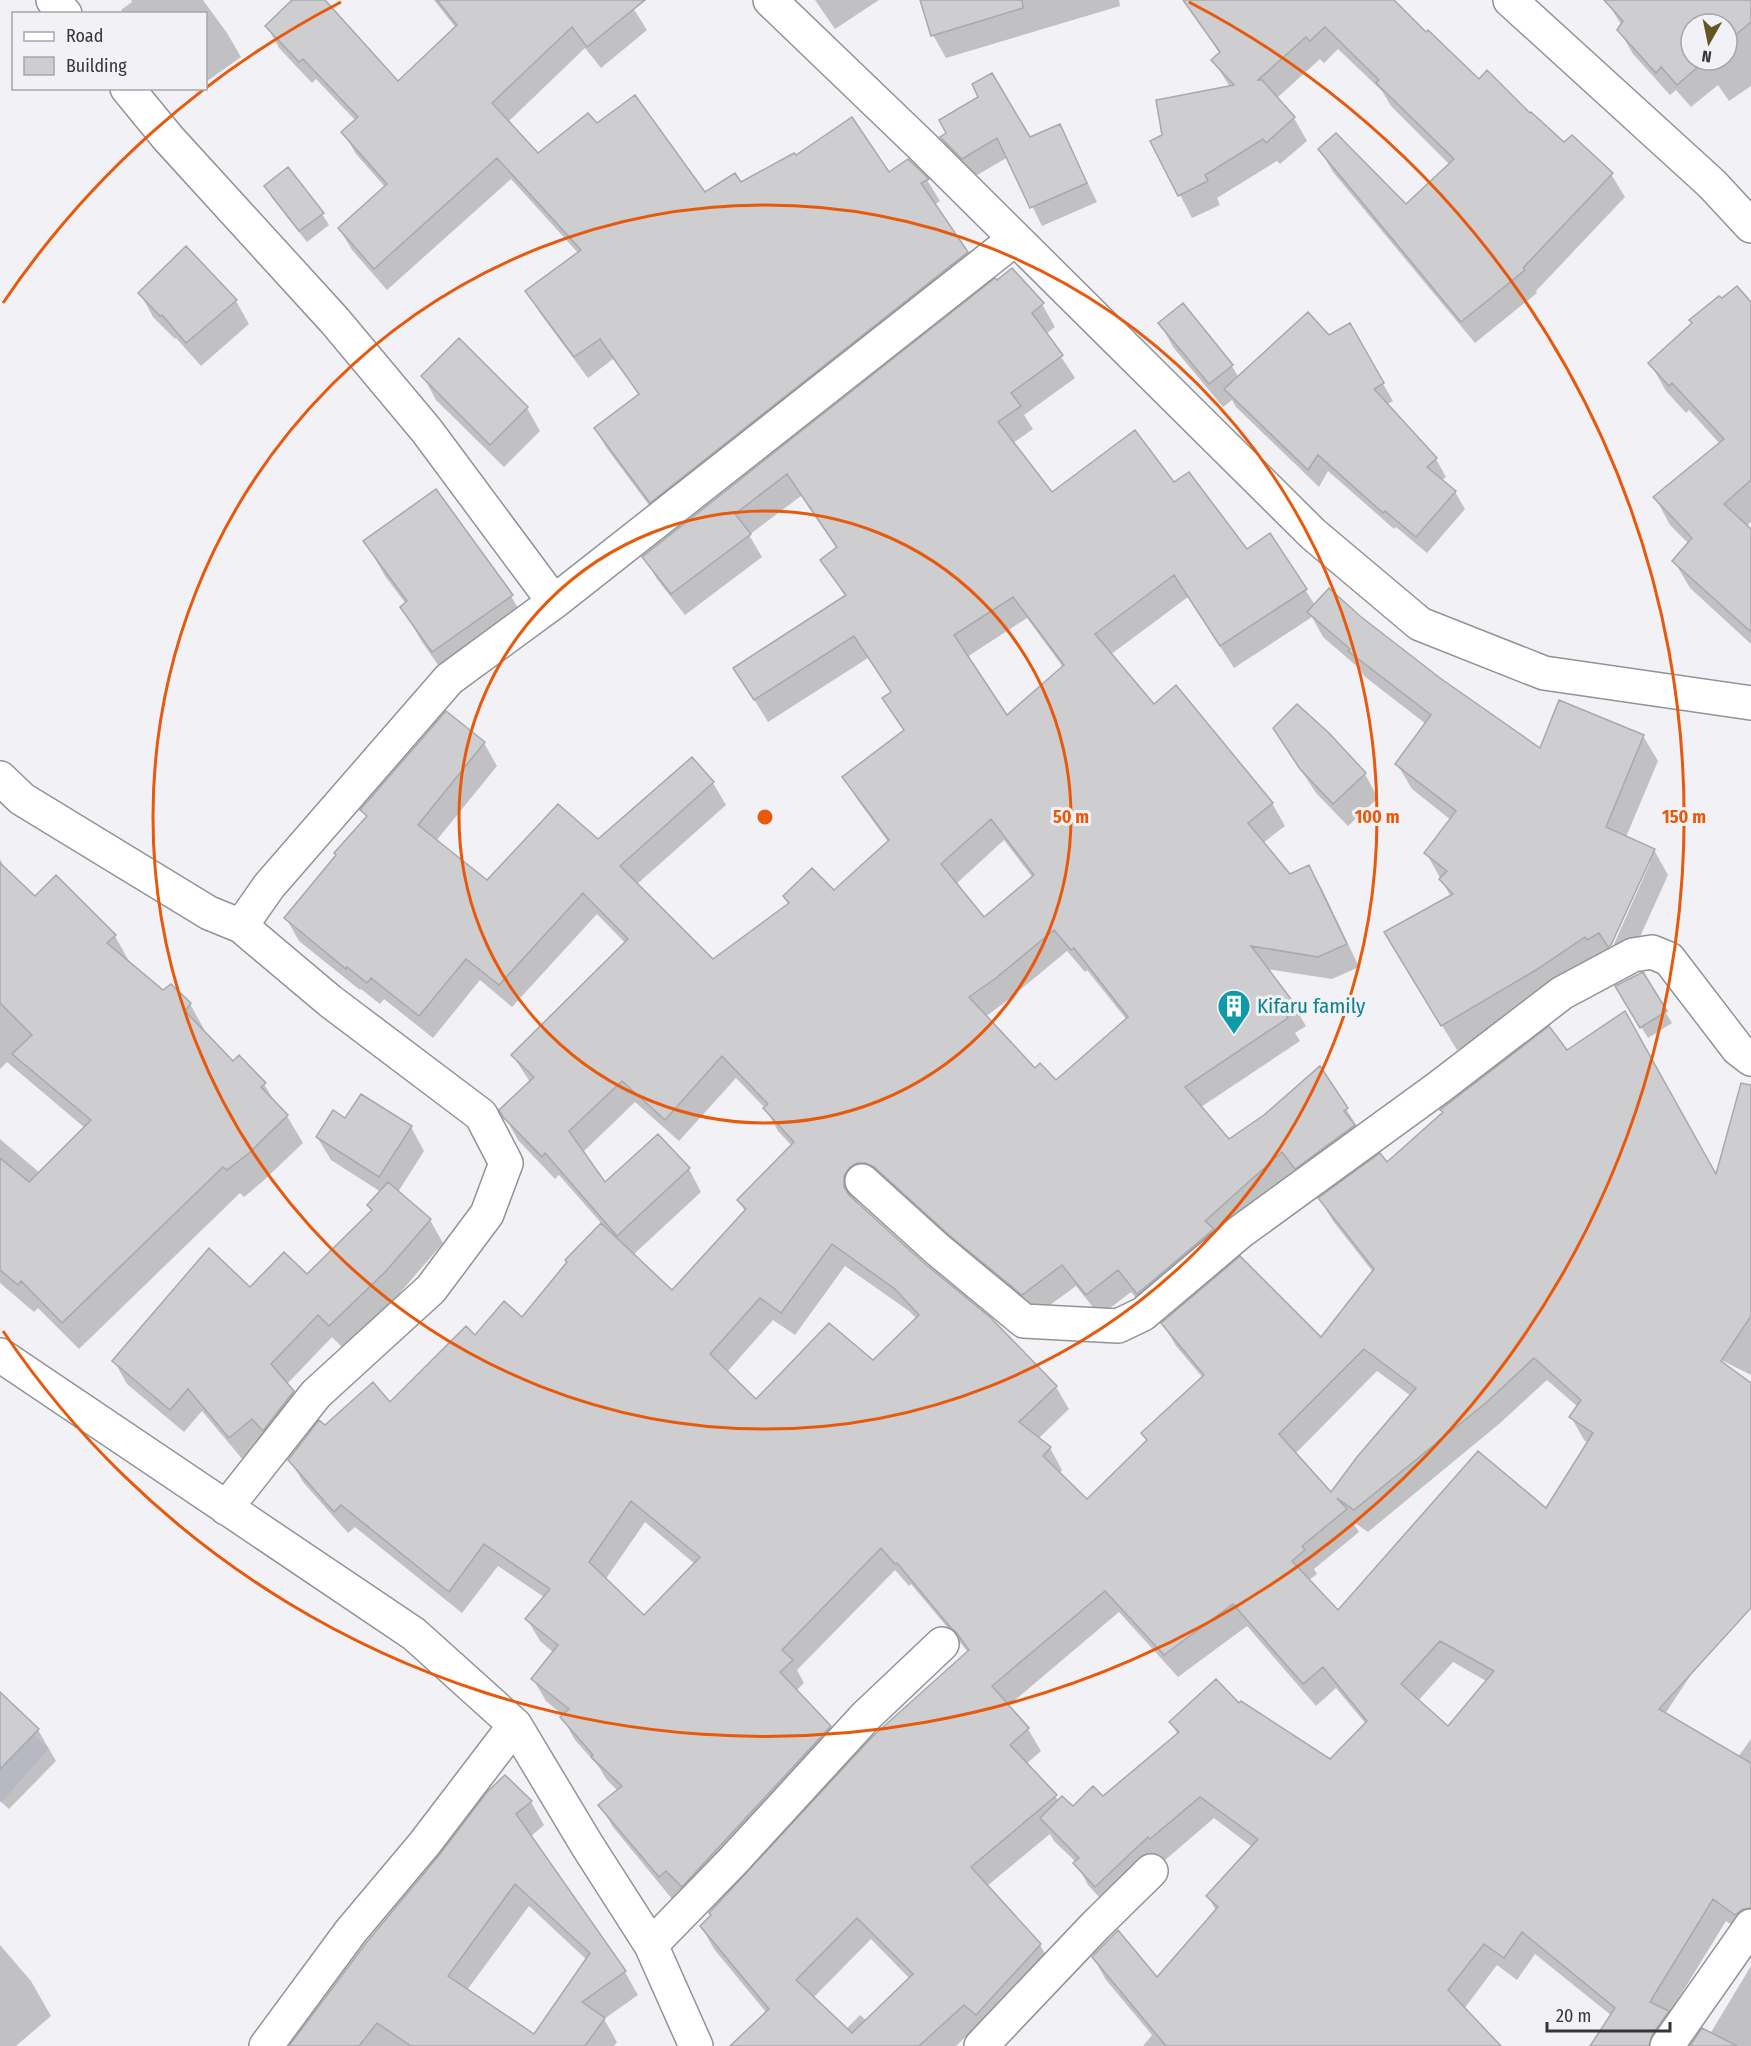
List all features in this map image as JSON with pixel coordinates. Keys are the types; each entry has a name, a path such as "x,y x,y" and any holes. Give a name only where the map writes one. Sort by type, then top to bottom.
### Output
{"street":[{"path":"53,0 62,12"},
{"path":"770,0 1313,534 1420,624 1544,673 1751,703"},
{"path":"1510,0 1712,184 1751,226"},
{"path":"129,90 168,138 335,321 427,431 554,602"},
{"path":"241,926 269,886 450,679 554,602 1015,239"},
{"path":"0,777 22,799 209,913 241,926 330,1001 481,1115 506,1163 487,1214 431,1289 316,1394 226,1508"},
{"path":"862,1181 937,1249 1024,1321 1118,1326 1143,1314 1239,1232 1438,1088 1562,993 1633,955 1652,952 1669,959 1738,1049 1751,1059"},
{"path":"0,1355 414,1634 515,1725 587,1845 651,1945 696,2046"},
{"path":"651,1945 732,1862 866,1716 942,1644"},
{"path":"266,2046 351,1931 425,1843 515,1725"},
{"path":"981,2046 1096,1924 1151,1871"},
{"path":"1667,2046 1751,1926"}],"shaded area":[{"path":"0,1706 49,1748 0,1804"}],"building":[{"path":"292,0 325,0 398,81 457,25 437,0 645,0 587,47 572,27 492,103 538,153 588,113 597,123 635,95 705,192 735,173 741,182 794,153 796,155 852,117 889,172 908,159 929,179 921,183 968,252 650,503 594,428 639,394 600,339 574,357 525,291 581,250 497,158 374,269 338,228 387,184 341,132 358,117 303,59 299,62 265,26"},
{"path":"920,0 1022,0 1023,8 931,36"},
{"path":"1183,0 1394,0 1479,79 1487,70 1530,113 1564,142 1572,135 1613,173 1523,268 1525,270 1461,322 1318,149 1336,133 1406,204 1454,159 1376,83 1379,80 1325,27 1310,41 1306,37 1258,80 1262,80 1295,117 1266,143 1263,139 1205,175 1208,181 1178,196 1150,141 1162,135 1156,100 1234,85 1211,60 1220,52"},
{"path":"1604,0 1751,0 1751,22 1739,32 1739,12 1679,12 1679,72 1692,72 1677,85 1661,67 1656,73 1617,30 1623,21"},
{"path":"992,73 1030,137 1060,124 1087,183 1030,208 997,138 962,159 940,137 946,133 939,120 978,97 972,84"},
{"path":"288,167 324,213 299,231 264,186"},
{"path":"186,246 237,300 186,343 162,315 160,316 138,293"},
{"path":"1012,268 1044,303 1032,313 1063,355 1011,393 1021,406 998,422 1052,492 1135,430 1174,482 1189,472 1247,549 1270,533 1307,589 1220,646 1174,575 1095,634 1154,704 1176,685 1273,803 1248,823 1290,874 1309,865 1347,944 1318,957 1251,946 1294,1003 1283,1011 1288,1018 1185,1087 1229,1139 1264,1115 1320,1066 1348,1108 1344,1111 1355,1125 1295,1169 1282,1152 1205,1221 1214,1229 1137,1294 1118,1270 1086,1295 1062,1265 1022,1295 949,1235 874,1167 865,1163 857,1163 849,1168 844,1176 844,1187 849,1195 924,1263 991,1318 1057,1386 1019,1422 1051,1447 1043,1456 1087,1499 1147,1440 1141,1433 1204,1375 1161,1323 1240,1256 1321,1337 1374,1269 1318,1198 1380,1153 1387,1162 1443,1112 1440,1110 1549,1026 1567,1050 1625,1011 1716,1174 1741,1083 1751,1085 1751,1316 1721,1361 1751,1383 1751,1608 1659,1709 1751,1763 1751,1908 1743,1909 1735,1915 1713,1899 1650,2002 1669,2011 1652,2035 1649,2046 1590,2046 1615,2008 1522,1932 1504,1958 1484,1944 1448,1990 1501,2046 1166,2046 1092,1957 1118,1930 1157,1977 1218,1907 1206,1896 1258,1839 1200,1797 1150,1839 1148,1837 1095,1887 1073,1863 1079,1858 1040,1818 1062,1796 1073,1806 1093,1786 1103,1796 1179,1732 1169,1722 1216,1679 1239,1703 1241,1701 1330,1759 1367,1721 1323,1667 1303,1684 1233,1604 1164,1655 1105,1591 992,1686 1029,1728 1010,1745 1057,1795 971,1867 1041,1944 976,2015 964,2005 919,2046 730,2046 769,2009 700,1926 711,1915 709,1913 872,1737 969,1650 956,1632 897,1563 895,1564 881,1548 782,1650 793,1660 780,1672 831,1726 682,1887 666,1871 659,1877 598,1805 622,1786 591,1757 593,1755 560,1717 569,1709 531,1679 558,1645 525,1619 550,1589 484,1544 449,1592 341,1505 334,1512 288,1460 319,1420 325,1425 373,1382 390,1402 466,1326 475,1335 504,1301 522,1317 567,1262 565,1260 601,1223 672,1290 746,1209 737,1200 794,1142 763,1108 768,1104 722,1056 665,1120 622,1081 569,1131 605,1182 658,1134 690,1168 617,1236 545,1153 542,1157 499,1110 534,1077 511,1055 628,939 583,893 499,985 466,959 419,1016 371,978 367,983 347,967 346,969 284,918 336,855 334,853 367,816 360,810 446,711 485,742 418,825 487,880 558,804 598,839 692,757 714,782 620,866 713,959 789,903 783,896 812,868 834,890 889,840 842,777 904,730 882,698 891,692 854,636 754,700 733,668 846,595 820,560 837,547 787,474 735,514 751,534 671,594 642,557 995,278 997,280","holes":["1013,597 1064,665 1007,715 954,635","991,819 1034,875 984,917 941,864","1054,930 1071,950 1074,948 1128,1017 1056,1080 1040,1063 1035,1068 969,997","832,1244 895,1289 919,1315 873,1360 829,1323 756,1399 710,1354 760,1298 781,1313","1364,1349 1416,1388 1357,1457 1331,1492 1279,1434","1534,1358 1581,1400 1569,1417 1593,1433 1546,1508 1478,1451 1338,1610 1292,1561 1305,1550 1302,1546 1347,1509 1337,1498 1354,1510 1487,1402","631,1501 700,1557 644,1615 589,1562","1440,1641 1494,1671 1448,1726 1401,1684","857,1918 913,1974 852,2033 796,1980"]},
{"path":"1737,286 1751,302 1751,480 1724,504 1751,529 1751,632 1672,561 1692,538 1653,497 1724,439 1672,383 1669,386 1648,363 1692,323 1689,320 1719,296 1722,298"},
{"path":"1183,303 1233,365 1209,384 1158,323"},
{"path":"1308,312 1329,335 1350,323 1384,383 1374,389 1437,458 1427,467 1456,491 1416,537 1385,511 1383,513 1318,455 1308,470 1224,389"},
{"path":"459,338 528,407 490,445 421,376"},
{"path":"436,489 513,595 432,652 400,607 407,601 363,541"},
{"path":"1329,588 1360,616 1440,678 1540,748 1559,700 1644,735 1606,827 1655,849 1611,945 1608,947 1599,933 1587,940 1585,937 1536,970 1441,1026 1384,932 1453,894 1439,879 1447,871 1424,853 1456,811 1395,764 1431,715 1348,651 1350,649 1307,612"},
{"path":"1297,704 1329,733 1366,773 1333,804 1300,769 1273,728"},
{"path":"0,863 35,896 56,875 116,935 107,943 163,990 171,984 191,1003 185,1011 233,1061 239,1055 266,1083 261,1087 288,1115 248,1154 227,1170 223,1167 62,1323 21,1281 18,1285 0,1270 0,1158 29,1182 91,1120 12,1054 32,1035 0,1003"},
{"path":"1643,972 1667,1011 1640,1028 1615,986"},
{"path":"361,1094 412,1126 379,1177 316,1137 333,1110 345,1118"},
{"path":"388,1182 431,1219 386,1271 329,1326 318,1315 271,1364 294,1391 263,1431 252,1419 229,1438 188,1389 170,1410 112,1361 209,1248 250,1287 284,1252 307,1274 372,1210 367,1205"},
{"path":"0,1692 39,1729 0,1769"},
{"path":"505,1775 532,1801 516,1814 626,1971 582,2002 605,2018 585,2046 411,2046 377,2023 359,2046 289,2046 366,1943 440,1854 487,1792","holes":["515,1884 590,1953 534,2034 448,1976"]},
{"path":"1702,2028 1737,2046 1690,2046"}],"place":[{"name":"Kifaru family","path":"1234,1035"}]}
